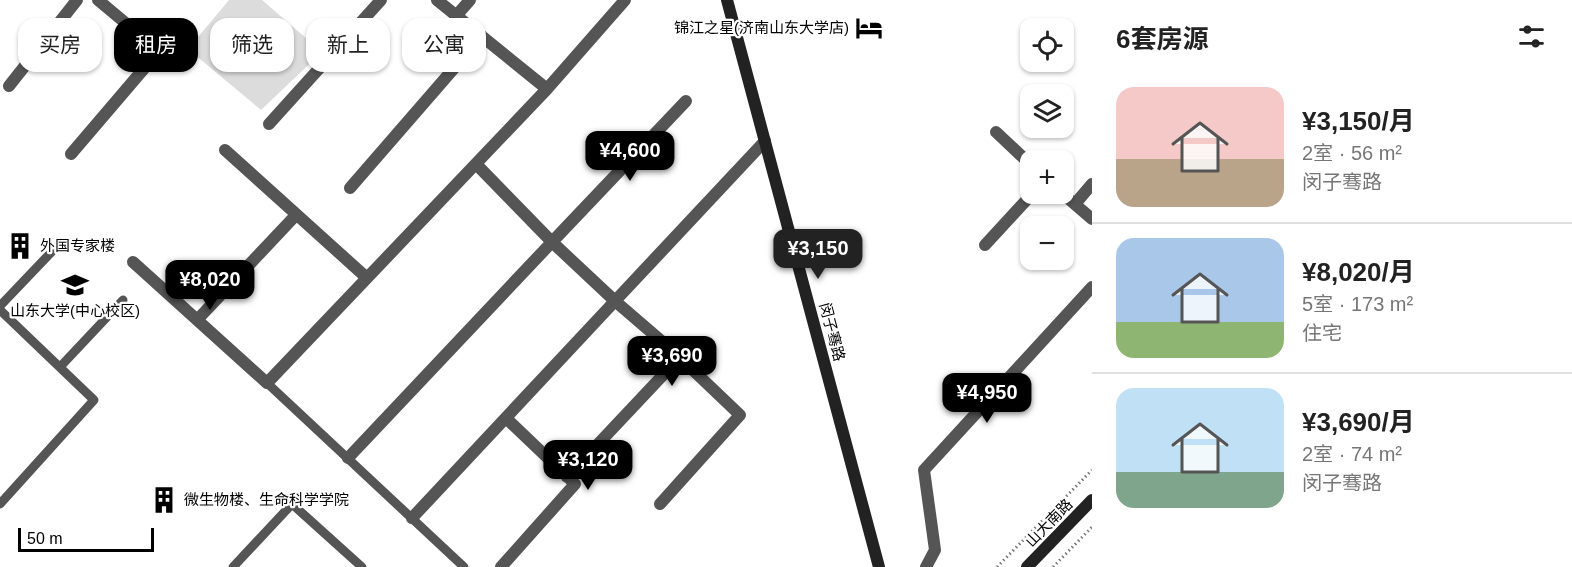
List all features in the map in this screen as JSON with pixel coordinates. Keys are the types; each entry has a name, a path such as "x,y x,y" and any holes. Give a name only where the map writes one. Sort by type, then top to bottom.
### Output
{"street":[{"path":"9,86 77,0"},
{"path":"269,124 381,0"},
{"path":"437,0 459,18"},
{"path":"456,16 470,0"},
{"path":"133,262 267,383 548,89 625,0"},
{"name":"闵子骞路","path":"727,0 879,567"},
{"path":"71,154 159,51 102,1"},
{"path":"486,39 548,89"},
{"path":"350,188 451,72"},
{"path":"348,458 686,101"},
{"path":"996,132 1020,155"},
{"path":"412,518 765,141"},
{"path":"225,150 367,278"},
{"path":"476,164 552,242 680,357 567,477"},
{"path":"1092,184 1075,204 1092,219"},
{"path":"985,245 1023,204"},
{"path":"197,320 297,215"},
{"path":"926,567 935,550 924,470 1092,287"},
{"path":"660,504 740,415 675,353"},
{"path":"501,567 575,484 506,418"},
{"name":"山大南路","path":"1027,567 1092,500"}],"lane":[{"path":"0,504 94,400 0,308 61,242"},
{"path":"60,368 123,300"},
{"path":"267,383 464,567"},
{"path":"232,567 292,504 362,567"}],"path":[{"path":"997,567 1092,470"},
{"path":"1053,567 1092,527"}],"shaded area":[{"path":"229,0 262,0 283,18 214,18"},
{"path":"210,23 210,67 198,57 198,37"},
{"path":"294,28 306,38 306,67 261,110 216,72 294,72"}],"place":[{"name":"锦江之星(济南山东大学店)","path":"869,28"},
{"name":"外国专家楼","path":"20,246"},
{"name":"山东大学(中心校区)","path":"75,285"},
{"name":"微生物楼、生命科学学院","path":"164,500"}]}
